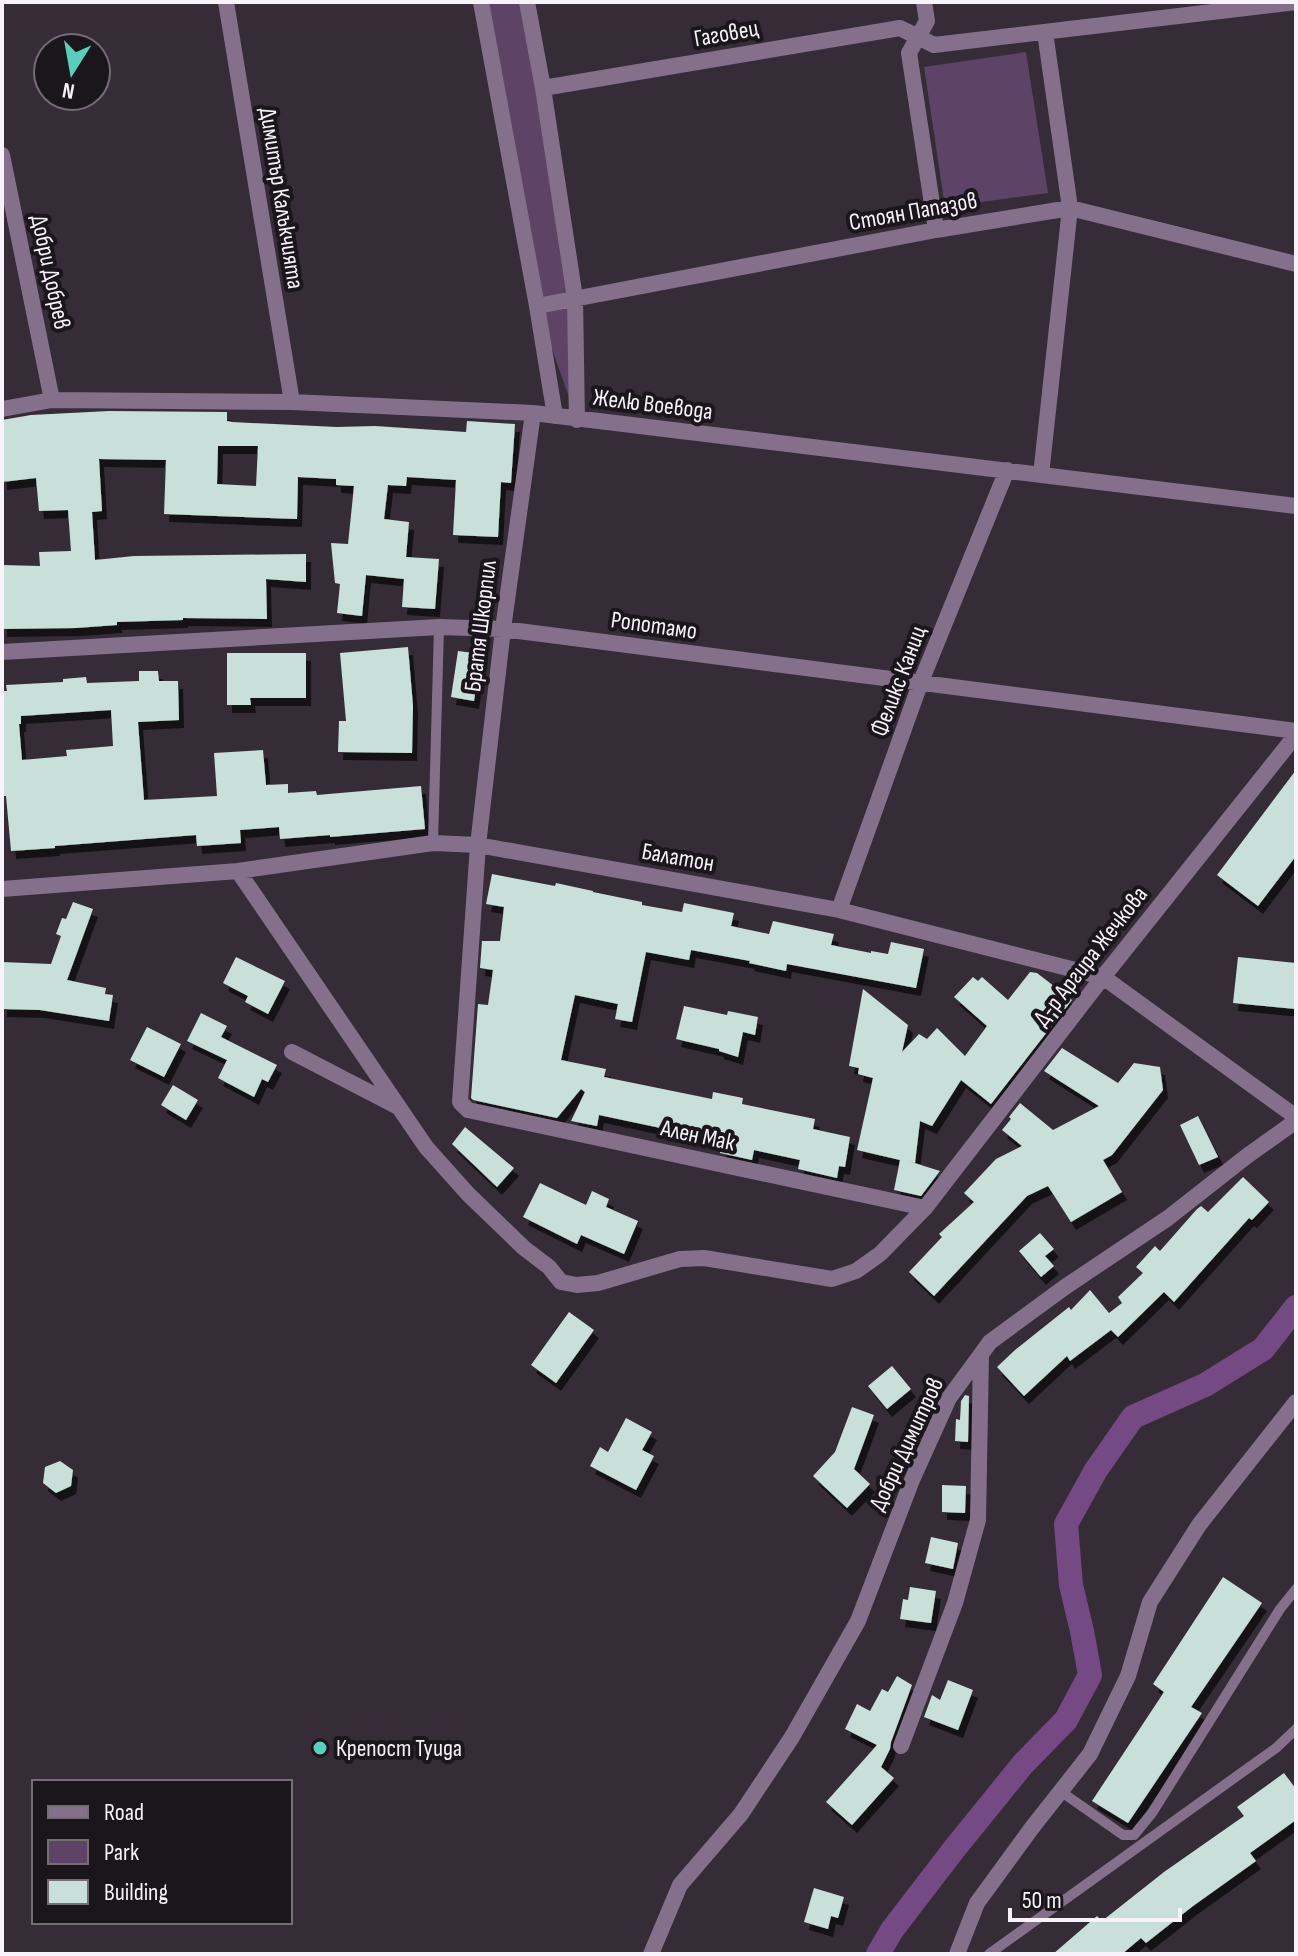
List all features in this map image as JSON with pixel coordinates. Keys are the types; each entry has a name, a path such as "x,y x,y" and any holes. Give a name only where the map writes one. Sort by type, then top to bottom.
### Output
{"street":[{"name":"Димитър Калъкчията","path":"226,2 292,402"},
{"path":"481,2 555,416"},
{"path":"527,2 575,298 577,420"},
{"path":"924,2 927,21 909,53 936,230"},
{"name":"Гаговец","path":"543,88 900,28 934,45 1296,2"},
{"path":"1041,475 1070,208 1045,32"},
{"name":"Добри Добрев","path":"2,155 52,400"},
{"name":"Стоян Папазов","path":"537,306 936,230 1070,208 1296,264"},
{"name":"Желю Воевода","path":"2,409 52,400 292,402 533,413 1296,506"},
{"name":"Братя Шкорпил","path":"462,1106 460,1095 478,845 503,629 533,413"},
{"name":"Феликс Каниц","path":"839,910 920,684 1007,470"},
{"name":"Ропотамо","path":"2,652 439,627 503,629 1296,733"},
{"name":"Д-р Аргира Жечкова","path":"238,871 426,1147 468,1194 524,1248 549,1267 561,1282 577,1285 598,1283 658,1264 704,1258 832,1279 856,1271 880,1254 925,1208 1296,733"},
{"name":"Балатон","path":"2,889 238,871 433,843 478,845 839,910 1103,977 1296,1119"},
{"path":"292,1052 400,1108"},
{"name":"Ален Мак","path":"462,1106 468,1110 925,1208"},
{"name":"Добри Димитров","path":"651,1954 680,1885 741,1814 792,1737 858,1621 912,1480 949,1398 990,1342 1168,1218 1296,1119"},
{"path":"901,1746 955,1603 978,1520 981,1355"},
{"path":"957,1954 977,1903 1090,1754 1128,1676 1150,1602 1199,1525 1296,1402"}],"lane":[{"name":"Братя Шкорпил","path":"433,843 439,627"},
{"path":"1060,1791 1123,1835 1134,1835 1152,1813 1280,1609 1296,1589"},
{"path":"989,1954 1263,1758 1296,1729"}],"green space":[{"path":"481,2 527,2 575,298 577,420 537,306"},
{"path":"1026,52 1048,193 945,207 924,67"}],"building":[{"path":"109,411 227,412 227,421 232,422 466,432 467,421 515,424 511,483 501,482 498,537 453,535 456,480 407,477 406,486 388,485 384,519 409,522 406,557 439,559 435,609 402,607 404,579 366,575 362,616 337,613 340,584 335,583 331,543 348,544 354,486 336,485 336,479 298,477 297,519 164,514 166,460 99,459 102,511 92,512 95,560 134,556 306,554 306,582 266,579 267,619 183,618 76,628 2,629 2,565 40,566 39,552 71,551 68,510 39,511 36,478 2,482 2,420 31,415","holes":["218,446 258,446 256,486 217,484"]},
{"path":"408,647 413,706 412,753 338,752 339,721 346,721 340,653"},
{"path":"458,651 481,654 474,701 451,697"},
{"path":"227,653 306,653 306,698 250,698 251,705 227,705"},
{"path":"139,671 158,671 159,681 178,681 179,720 138,722 144,800 217,796 214,753 263,750 266,785 288,784 288,793 316,791 317,795 421,786 425,829 280,839 279,827 240,830 241,843 197,846 196,835 11,851 6,796 2,796 2,691 7,691 6,685 63,682 63,679 86,677 87,683 139,681","holes":["111,710 113,746 66,750 67,756 22,760 21,716"]},
{"path":"1296,770 1296,856 1258,906 1217,875"},
{"path":"492,874 555,886 556,883 682,912 684,903 734,913 731,926 769,934 773,921 834,934 831,945 871,953 888,954 891,942 924,949 916,988 787,964 786,971 691,950 689,960 646,952 632,1022 615,1019 618,1004 575,995 561,1060 606,1069 604,1077 712,1099 713,1092 743,1098 742,1104 815,1119 813,1129 850,1137 845,1167 839,1166 837,1178 798,1169 800,1160 754,1150 752,1160 720,1153 722,1145 702,1140 703,1137 599,1115 597,1126 571,1121 585,1092 581,1089 557,1118 473,1100 478,1004 488,1005 493,970 480,968 482,941 500,941 504,907 486,904"},
{"path":"73,902 93,909 67,980 106,988 105,994 113,995 109,1021 40,1010 2,1009 2,962 51,964 61,936 56,934"},
{"path":"236,957 285,981 268,1014 245,1002 248,996 223,983"},
{"path":"1238,957 1296,963 1296,1009 1233,1003"},
{"path":"1030,972 1037,973 1072,1000 991,1104 961,1080 932,1126 920,1121 915,1163 905,1160 940,1171 921,1196 894,1190 900,1160 857,1150 873,1078 858,1074 859,1068 849,1066 863,989 908,1025 902,1052 919,1034 927,1039 937,1028 965,1056 987,1026 954,997 973,977 978,981 982,977 1008,1000"},
{"path":"684,1006 727,1015 728,1011 758,1017 755,1035 743,1032 738,1057 676,1039"},
{"path":"201,1013 227,1026 221,1037 277,1065 268,1082 262,1079 254,1097 218,1078 227,1060 187,1041"},
{"path":"147,1027 181,1044 164,1077 130,1060"},
{"path":"1062,1048 1118,1083 1134,1063 1160,1067 1163,1090 1112,1155 1103,1160 1122,1192 1071,1222 1048,1186 1027,1196 934,1296 909,1272 942,1237 939,1234 974,1202 964,1193 996,1159 1022,1146 1002,1130 1020,1103 1053,1130 1099,1106 1044,1071"},
{"path":"173,1085 198,1100 186,1120 161,1105"},
{"path":"1198,1116 1218,1157 1199,1165 1180,1125"},
{"path":"465,1127 514,1168 497,1187 452,1144"},
{"path":"1243,1177 1269,1202 1252,1220 1249,1218 1174,1302 1164,1292 1118,1337 1111,1330 1070,1361 1067,1356 1024,1396 997,1367 1069,1307 1071,1310 1090,1290 1109,1313 1122,1303 1118,1297 1143,1273 1136,1267 1155,1246 1160,1251 1197,1209 1201,1206 1208,1212"},
{"path":"540,1183 586,1205 592,1191 609,1199 606,1207 638,1221 624,1254 581,1235 577,1244 523,1217"},
{"path":"1040,1233 1054,1249 1045,1256 1054,1266 1041,1277 1019,1251"},
{"path":"569,1312 594,1330 556,1383 531,1365"},
{"path":"892,1366 911,1389 887,1409 868,1386"},
{"path":"965,1395 969,1396 968,1442 955,1441 956,1419 960,1420 961,1401"},
{"path":"852,1407 874,1415 854,1469 870,1484 847,1508 813,1476 835,1452"},
{"path":"626,1418 652,1432 642,1450 654,1456 636,1490 590,1466 600,1447 608,1452"},
{"path":"60,1461 73,1470 71,1486 56,1493 43,1483 45,1467"},
{"path":"942,1485 966,1486 965,1513 942,1512"},
{"path":"931,1537 958,1543 953,1569 925,1563"},
{"path":"1223,1577 1262,1603 1191,1707 1202,1713 1128,1823 1092,1801 1164,1692 1153,1684"},
{"path":"910,1587 936,1591 931,1623 900,1619 903,1599 908,1600"},
{"path":"897,1676 912,1685 881,1767 894,1778 852,1825 826,1802 877,1745 845,1729 857,1704 870,1711 882,1689 888,1692"},
{"path":"948,1680 973,1690 958,1730 924,1717 932,1695 940,1700"},
{"path":"1284,1773 1296,1789 1296,1820 1250,1853 1256,1861 1146,1943 1141,1938 1122,1954 1053,1954 1097,1916 1102,1921 1164,1872 1244,1816 1237,1807"},
{"path":"814,1888 844,1897 838,1918 831,1916 828,1929 804,1922"}],"waterway":[{"path":"878,1954 892,1930 955,1848 1023,1764 1066,1720 1090,1675 1071,1585 1066,1524 1096,1470 1133,1417 1205,1385 1263,1349 1296,1307"}],"place":[{"name":"Крепост Туида","path":"320,1748"}]}
